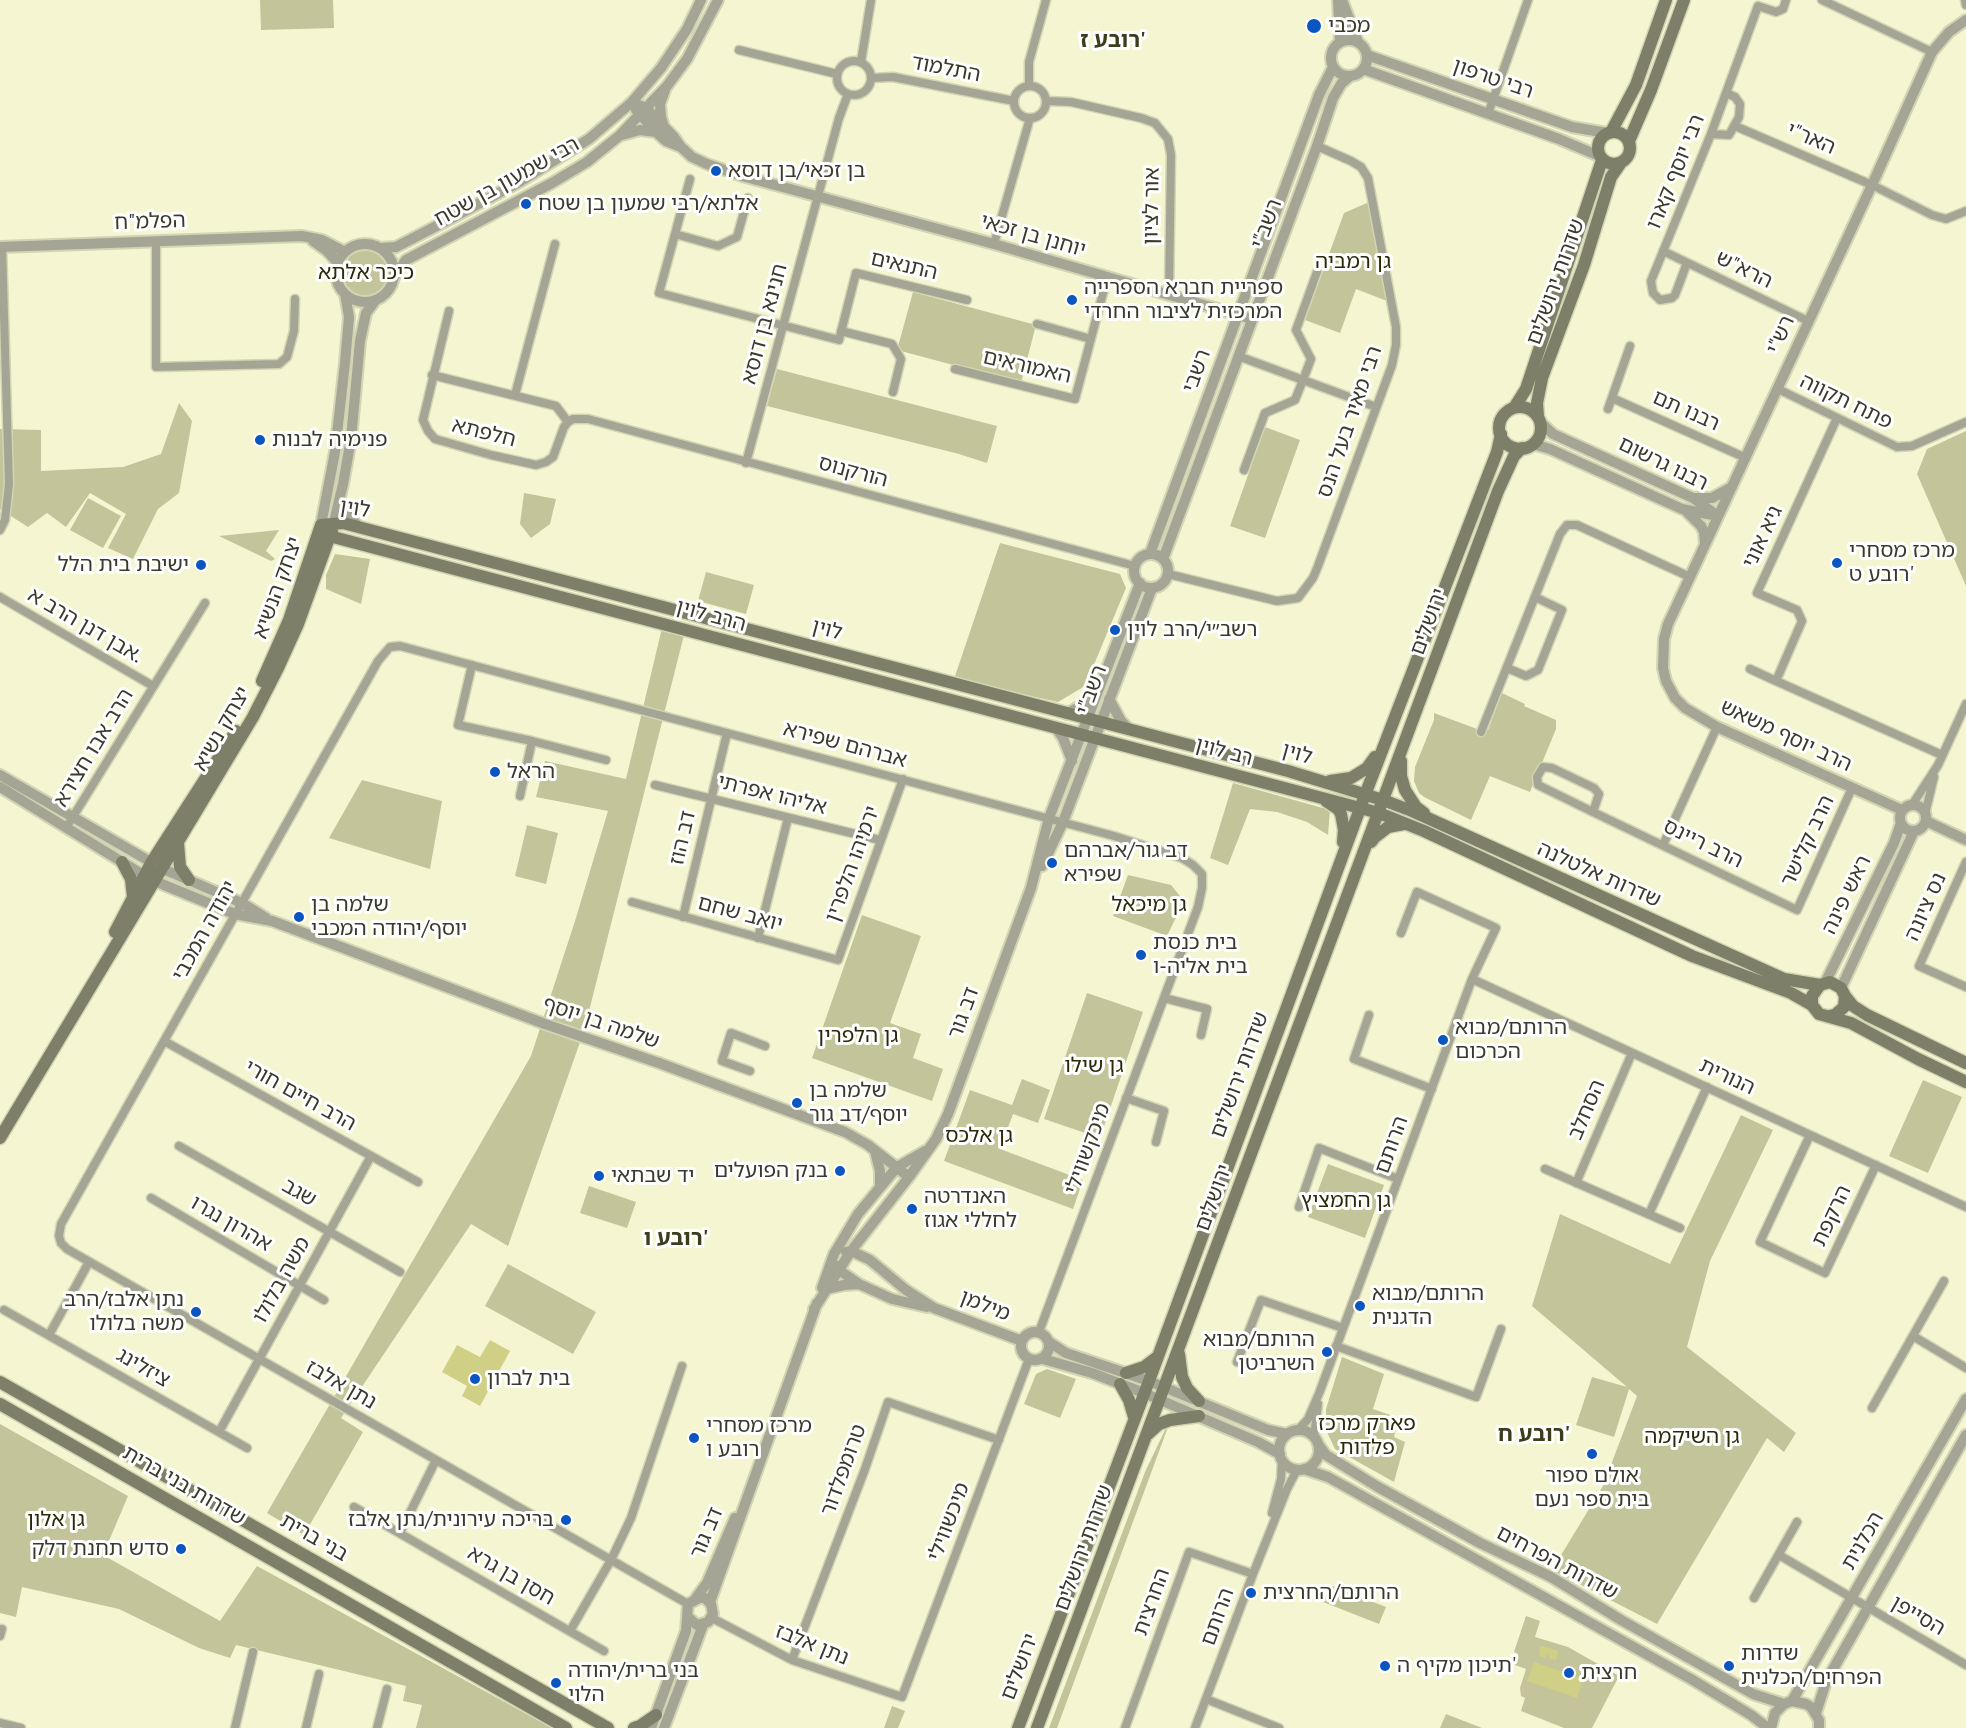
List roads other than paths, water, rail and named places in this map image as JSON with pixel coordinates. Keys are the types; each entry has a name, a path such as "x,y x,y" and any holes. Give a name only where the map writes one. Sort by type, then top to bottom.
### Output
{"main road":[{"path":"1666,0 1636,85 1609,133 1598,143 1601,158 1610,164 1620,164 1630,153 1629,141 1651,90 1684,0"},
{"path":"1609,133 1623,135 1629,141"},
{"name":"שדרות ירושלים","path":"1514,408 1526,389 1601,158"},
{"name":"שדרות ירושלים","path":"1539,419 1537,403 1542,378 1584,265 1611,177 1620,164"},
{"path":"1514,408 1530,409 1539,419 1539,437 1527,446 1509,445 1501,434 1502,418 1514,408"},
{"name":"ירושלים","path":"1383,747 1497,452 1501,434"},
{"name":"ירושלים","path":"1379,813 1498,491 1514,456 1527,446"},
{"name":"לוין","path":"321,525 334,522 358,527 1365,795"},
{"name":"יצחק נשיא","path":"0,1138 108,955 157,866 178,843 253,717 278,668 323,558 334,522"},
{"path":"321,525 331,536"},
{"name":"יצחק הנשיא","path":"157,866 248,710 289,620 321,525"},
{"name":"הרב לוין","path":"331,536 1095,739"},
{"path":"323,558 332,551 353,542"},
{"name":"רב לוין","path":"1095,739 1379,813"},
{"path":"1323,782 1351,778 1367,768 1383,747"},
{"name":"שדרות ירושלים","path":"1134,1417 1383,747"},
{"path":"1403,748 1400,768 1405,790 1416,807 1432,820"},
{"name":"שדרות אלטלנה","path":"1365,795 1432,820 1784,979 1822,984"},
{"path":"1320,798 1338,809 1341,814 1344,830 1341,857"},
{"path":"1361,859 1379,813"},
{"name":"שדרות אלטלנה","path":"1379,813 1692,956 1791,993 1812,1005"},
{"path":"1361,859 1381,831 1395,825 1411,826"},
{"path":"178,843 180,867 189,880"},
{"name":"ירושלים","path":"1179,1347 1361,859"},
{"path":"0,1128 104,953 133,899 131,879 122,862"},
{"name":"יצחק נשיא","path":"133,899 150,879"},
{"path":"1966,1063 1858,1010 1834,983 1822,984 1812,996 1812,1005 1819,1014 1860,1028 1966,1082"},
{"path":"1830,1016 1844,1008 1843,992"},
{"path":"1179,1347 1182,1377 1187,1388 1199,1401"},
{"name":"שדרות ירושלים","path":"1037,1728 1179,1347"},
{"path":"1134,1417 1123,1378 1157,1357"},
{"name":"בני ברית","path":"0,1382 608,1728"},
{"name":"שדרות בני ברית","path":"0,1404 566,1728"},
{"path":"1146,1437 1160,1424 1170,1420 1199,1416"},
{"name":"ירושלים","path":"1018,1728 1134,1417"},
{"path":"634,1728 656,1714"}],"street":[{"path":"381,248 392,261 394,276 388,291 375,301 359,302 345,294 337,280 338,263 345,252 354,246 370,244 381,248 396,247 557,161 589,139 632,102 661,68 687,29 701,0"},
{"name":"רבי שמעון בן שטח","path":"394,276 406,261 552,183 587,162 619,136 667,86 687,59 718,0"},
{"path":"861,62 871,0"},
{"path":"1029,86 1029,62 1046,0"},
{"path":"1340,0 1340,42"},
{"path":"1340,0 1358,42 1367,55 1363,69 1350,76 1341,74 1333,67 1332,51 1340,42 1349,39 1358,42"},
{"path":"1488,114 1528,0"},
{"name":"רבי יוסף קארו","path":"1688,263 1675,295 1667,300 1660,300 1651,287 1758,6 1776,12 1783,9 1786,0"},
{"path":"1822,0 1932,52"},
{"path":"1965,0 1966,5"},
{"name":"רש\"י","path":"1666,681 1664,639 1668,624 1932,52 1949,32 1966,20"},
{"path":"739,50 837,74"},
{"name":"רבי טרפון","path":"1367,55 1572,128 1609,133"},
{"path":"848,61 861,62 869,70 871,78 865,90 857,94 848,94 838,84 837,74 841,66 848,61"},
{"name":"רשבי","path":"1150,554 1319,95 1333,67"},
{"name":"רבי טרפון","path":"1363,69 1558,139 1601,158"},
{"name":"רשב\"י","path":"1163,559 1336,91 1350,76"},
{"name":"התלמוד","path":"871,78 893,77 1014,100"},
{"path":"619,136 632,131 660,129 660,104 667,86"},
{"path":"1029,86 1034,86 1042,92 1046,101 1039,115 1030,118 1018,113 1014,100 1018,90 1029,86"},
{"path":"1711,134 1729,135 1739,117 1740,104 1735,97 1726,93"},
{"name":"חנינא בן דוסא","path":"746,463 838,118 848,94"},
{"name":"אור לציון","path":"1046,101 1071,102 1155,123 1168,139 1171,155 1169,295"},
{"path":"632,102 643,112"},
{"name":"יוחנן בן זכאי","path":"643,112 692,157 742,176 994,244 1252,319"},
{"path":"994,244 1030,118"},
{"name":"האר\"י","path":"1735,126 1872,185 1932,214 1946,219 1966,211"},
{"name":"רבי מאיר בעל הנס","path":"1168,574 1277,601 1298,598 1313,578 1318,566 1392,365 1396,345 1396,327 1368,178 1361,167 1317,146"},
{"path":"690,179 659,293 839,340 841,331 892,344 901,359 893,392"},
{"path":"675,234 718,246 728,242 737,237 748,198"},
{"path":"302,236 318,244 338,263"},
{"name":"הפלמ\"ח","path":"1,247 302,236 322,240 345,252"},
{"path":"156,241 156,367 279,364 287,357 292,340 295,299"},
{"path":"515,395 555,244"},
{"path":"0,530 5,520 9,484 1,247"},
{"name":"הרא\"ש","path":"1664,251 1808,321"},
{"path":"1244,470 1265,413 1295,400 1311,359 1296,330 1317,272"},
{"name":"התנאים","path":"841,331 856,273 967,300"},
{"name":"האמוראים","path":"956,369 1075,399 1107,278"},
{"name":"יצחק הנשיא","path":"321,525 335,452 342,385 349,317 345,294"},
{"name":"יצחק נשיא","path":"334,522 351,439 360,341 366,313 375,301"},
{"name":"חלפתא","path":"449,311 423,420 435,439 536,465 553,457 568,422"},
{"path":"1037,324 1091,339"},
{"path":"1608,409 1630,346"},
{"path":"1238,356 1376,407"},
{"path":"432,375 556,406 568,422"},
{"name":"פתח תקווה","path":"1778,389 1897,447 1912,446 1966,422"},
{"name":"רבנו תם","path":"1612,398 1746,458"},
{"name":"גיא אוני","path":"1776,681 1802,621 1797,610 1757,593 1837,418"},
{"name":"הורקנוס","path":"568,422 573,419 588,419 1136,566"},
{"name":"רבנו גרשום","path":"1539,419 1553,434 1693,498 1718,516"},
{"name":"רבנו גרשום","path":"1527,446 1550,449 1682,509 1718,516"},
{"path":"1693,498 1712,498 1732,486"},
{"path":"340,500 358,527"},
{"path":"1682,509 1692,515 1701,526 1705,545"},
{"path":"1481,732 1560,534 1567,525 1576,525 1690,577"},
{"path":"1150,554 1163,559 1168,574 1162,583 1152,588 1140,583 1135,575 1136,566 1141,558 1150,554"},
{"path":"1087,720 1140,583"},
{"name":"רשב\"י","path":"1095,739 1108,699 1152,588"},
{"name":"אבן דנן הרב א.","path":"0,597 153,686"},
{"path":"1507,668 1526,676 1538,670 1562,610 1535,597"},
{"name":"הרב אבו חצירא","path":"66,828 205,603"},
{"name":"אברהם שפירא","path":"390,647 400,646 1114,836 1182,858 1202,874"},
{"name":"יהודה המכבי","path":"59,1236 61,1224 235,914 378,661 390,647"},
{"path":"472,665 458,725 606,760"},
{"path":"1750,669 1942,755"},
{"name":"הרב יוסף משאש","path":"1666,681 1675,698 1685,708 1717,727 1852,788 1907,808 1922,808 1925,818 1966,840"},
{"path":"1067,714 1088,701 1099,689"},
{"path":"1108,699 1121,721 1133,732"},
{"path":"1938,765 1900,817 1905,828 1914,831 1921,828 1938,765 1966,704"},
{"name":"דב גור","path":"1031,888 1049,818 1087,720"},
{"path":"1663,845 1717,727"},
{"path":"1056,728 1063,738 1072,761"},
{"name":"דב הוז","path":"683,917 727,733"},
{"name":"דב גור","path":"814,1309 851,1251 936,1139 948,1114 1031,888 1063,822 1095,739"},
{"path":"520,796 532,741"},
{"name":"הרב ריינס","path":"1593,812 1599,794 1594,788 1552,768 1543,767 1536,777 1538,785 1593,812 1797,910"},
{"name":"שלמה בן יוסף","path":"0,775 157,866 242,903 272,921"},
{"name":"ירמיהו הלפרין","path":"838,960 903,779"},
{"name":"אליהו אפרתי","path":"655,785 880,840"},
{"name":"שלמה בן יוסף","path":"0,787 150,879 235,914 272,921 534,1020 845,1132 875,1150 909,1177"},
{"name":"הרב קלישר","path":"1797,910 1852,788"},
{"path":"758,938 788,818"},
{"name":"ראש פינה","path":"1822,984 1894,843 1901,823"},
{"name":"ראש פינה","path":"1843,992 1914,831"},
{"name":"נס ציונה","path":"1966,862 1919,966 1966,987"},
{"name":"מיכקשווילי","path":"1039,1332 1198,907 1202,874"},
{"name":"הרותם","path":"1292,1432 1308,1419 1320,1391 1472,979 1496,928 1417,892 1401,933"},
{"name":"יואב שחם","path":"632,903 838,960"},
{"name":"הנורית","path":"1472,979 1966,1207"},
{"path":"1164,998 1208,1009 1201,1035"},
{"path":"1369,1015 1354,1059 1432,1089"},
{"path":"750,1071 722,1061 731,1033 765,1046"},
{"name":"הרב חיים חורי","path":"164,1041 418,1182"},
{"name":"הסחלב","path":"1576,1182 1632,1053"},
{"path":"1649,1214 1707,1087"},
{"path":"1126,1098 1164,1112 1156,1142"},
{"name":"הרקפת","path":"1810,1135 1760,1242 1825,1273 1876,1165"},
{"name":"שגב","path":"179,1146 400,1272"},
{"path":"1299,1207 1319,1148 1398,1179"},
{"name":"דב גור","path":"710,1602 834,1254 858,1214 880,1185 897,1167 928,1149"},
{"path":"875,1150 880,1171 880,1185"},
{"name":"משה בלולו","path":"259,1359 371,1156"},
{"path":"1545,1169 1680,1228"},
{"name":"אהרון נגרו","path":"151,1198 324,1300"},
{"path":"864,1233 870,1260"},
{"name":"נתן אלבז","path":"59,1236 61,1243 67,1249 89,1262 611,1560 692,1601"},
{"path":"851,1251 870,1260 912,1295 934,1308 892,1299 859,1284 839,1270 834,1254 851,1251"},
{"path":"49,1335 89,1262"},
{"path":"1872,1408 1944,1281"},
{"path":"826,1289 859,1284"},
{"path":"1237,1362 1261,1300 1343,1328"},
{"name":"מילמן","path":"934,1308 1022,1341"},
{"name":"ציזלינג","path":"4,1310 247,1448"},
{"path":"1336,1346 1476,1397 1501,1329"},
{"path":"1123,1378 1042,1359 1033,1361 1021,1350 1022,1341 1030,1333 1039,1332 1066,1353 1162,1393 1199,1401 1268,1430 1307,1431 1316,1441 1316,1460 1301,1469 1291,1468 1281,1457 1199,1416 1162,1393"},
{"path":"1913,1336 1966,1368"},
{"path":"1042,1359 1048,1352 1049,1342"},
{"path":"219,1432 259,1359"},
{"name":"מיכשווילי","path":"902,1697 1029,1359"},
{"path":"570,1631 611,1560 631,1518 682,1366"},
{"name":"הרותם","path":"1316,1441 1320,1391"},
{"name":"הכלנית","path":"1770,1728 1774,1713 1788,1702 1852,1598 1966,1399"},
{"name":"טרומפלדור","path":"792,1660 865,1469 888,1402 999,1440"},
{"path":"1281,1457 1280,1443 1292,1432"},
{"name":"הכלנית","path":"1819,1722 1825,1685 1966,1435"},
{"name":"שדרות הפרחים","path":"1316,1441 1326,1455 1378,1487 1480,1543 1551,1577 1621,1620 1753,1694 1806,1704 1819,1722"},
{"name":"הרותם","path":"1263,1548 1281,1479 1281,1457"},
{"path":"400,1533 436,1460"},
{"name":"הרותם","path":"1195,1728 1287,1489 1301,1469"},
{"name":"שדרות הפרחים","path":"1301,1469 1328,1477 1473,1557 1691,1679 1770,1728"},
{"name":"דב גור","path":"692,1601 707,1583 751,1482"},
{"name":"חסן בן גרא","path":"354,1507 604,1651"},
{"path":"1754,1598 1797,1522"},
{"name":"החרצית","path":"1125,1728 1189,1552 1253,1574"},
{"name":"הסייפן","path":"1779,1555 1966,1665"},
{"path":"664,1728 707,1621 714,1611 710,1602 705,1598 692,1601 686,1611 688,1617 694,1624 707,1621"},
{"path":"651,1728 686,1631 688,1617"},
{"name":"נתן אלבז","path":"707,1621 792,1660 902,1697"},
{"path":"236,1728 253,1652"},
{"path":"306,1728 319,1674"},
{"path":"377,1728 387,1689"},
{"path":"1206,1699 1279,1728"},
{"path":"0,1723 21,1728"}],"place":[{"name":"מכבי","path":"1314,26"},
{"name":"בן זכאי/בן דוסא","path":"716,171"},
{"name":"אלתא/רבי שמעון בן שטח","path":"526,204"},
{"name":"ספריית חברא הספרייה המרכזית לציבור החרדי","path":"1072,300"},
{"name":"פנימיה לבנות","path":"260,440"},
{"name":"מרכז מסחרי רובע ט'","path":"1837,563"},
{"name":"ישיבת בית הלל","path":"201,565"},
{"name":"רשב״י/הרב לוין","path":"1115,630"},
{"name":"הראל","path":"495,772"},
{"name":"דב גור/אברהם שפירא","path":"1052,863"},
{"name":"שלמה בן יוסף/יהודה המכבי","path":"299,917"},
{"name":"בית כנסת בית אליה-ו","path":"1141,955"},
{"name":"הרותם/מבוא הכרכום","path":"1443,1040"},
{"name":"שלמה בן יוסף/דב גור","path":"797,1103"},
{"name":"בנק הפועלים","path":"840,1171"},
{"name":"יד שבתאי","path":"599,1176"},
{"name":"האנדרטה לחללי אגוז","path":"912,1209"},
{"name":"הרותם/מבוא הדגנית","path":"1360,1306"},
{"name":"נתן אלבז/הרב משה בלולו","path":"196,1312"},
{"name":"הרותם/מבוא השרביטן","path":"1327,1352"},
{"name":"בית לברון","path":"475,1379"},
{"name":"מרכז מסחרי רובע ו","path":"694,1438"},
{"name":"אולם ספור בית ספר נעם","path":"1592,1454"},
{"name":"בריכה עירונית/נתן אלבז","path":"566,1520"},
{"name":"סדש תחנת דלק","path":"181,1549"},
{"name":"הרותם/החרצית","path":"1251,1593"},
{"name":"תיכון מקיף ה'","path":"1385,1666"},
{"name":"שדרות הפרחים/הכלנית","path":"1729,1666"},
{"name":"חרצית","path":"1569,1673"},
{"name":"בני ברית/יהודה הלוי","path":"556,1683"}],"district":[{"name":"רובע ז'","path":"1113,41"},
{"name":"רובע ו'","path":"676,1239"},
{"name":"רובע ח'","path":"1534,1435"}],"park label":[{"name":"גן רמביה","path":"1353,262"},
{"name":"כיכר אלתא","path":"366,273"},
{"name":"גן מיכאל","path":"1149,905"},
{"name":"גן הלפרין","path":"858,1036"},
{"name":"גן שילו","path":"1094,1066"},
{"name":"גן אלכס","path":"979,1136"},
{"name":"גן החמציץ","path":"1346,1201"},
{"name":"פארק מרכז פלדות","path":"1367,1436"},
{"name":"גן השיקמה","path":"1692,1437"},
{"name":"גן אלון","path":"56,1520"}]}
